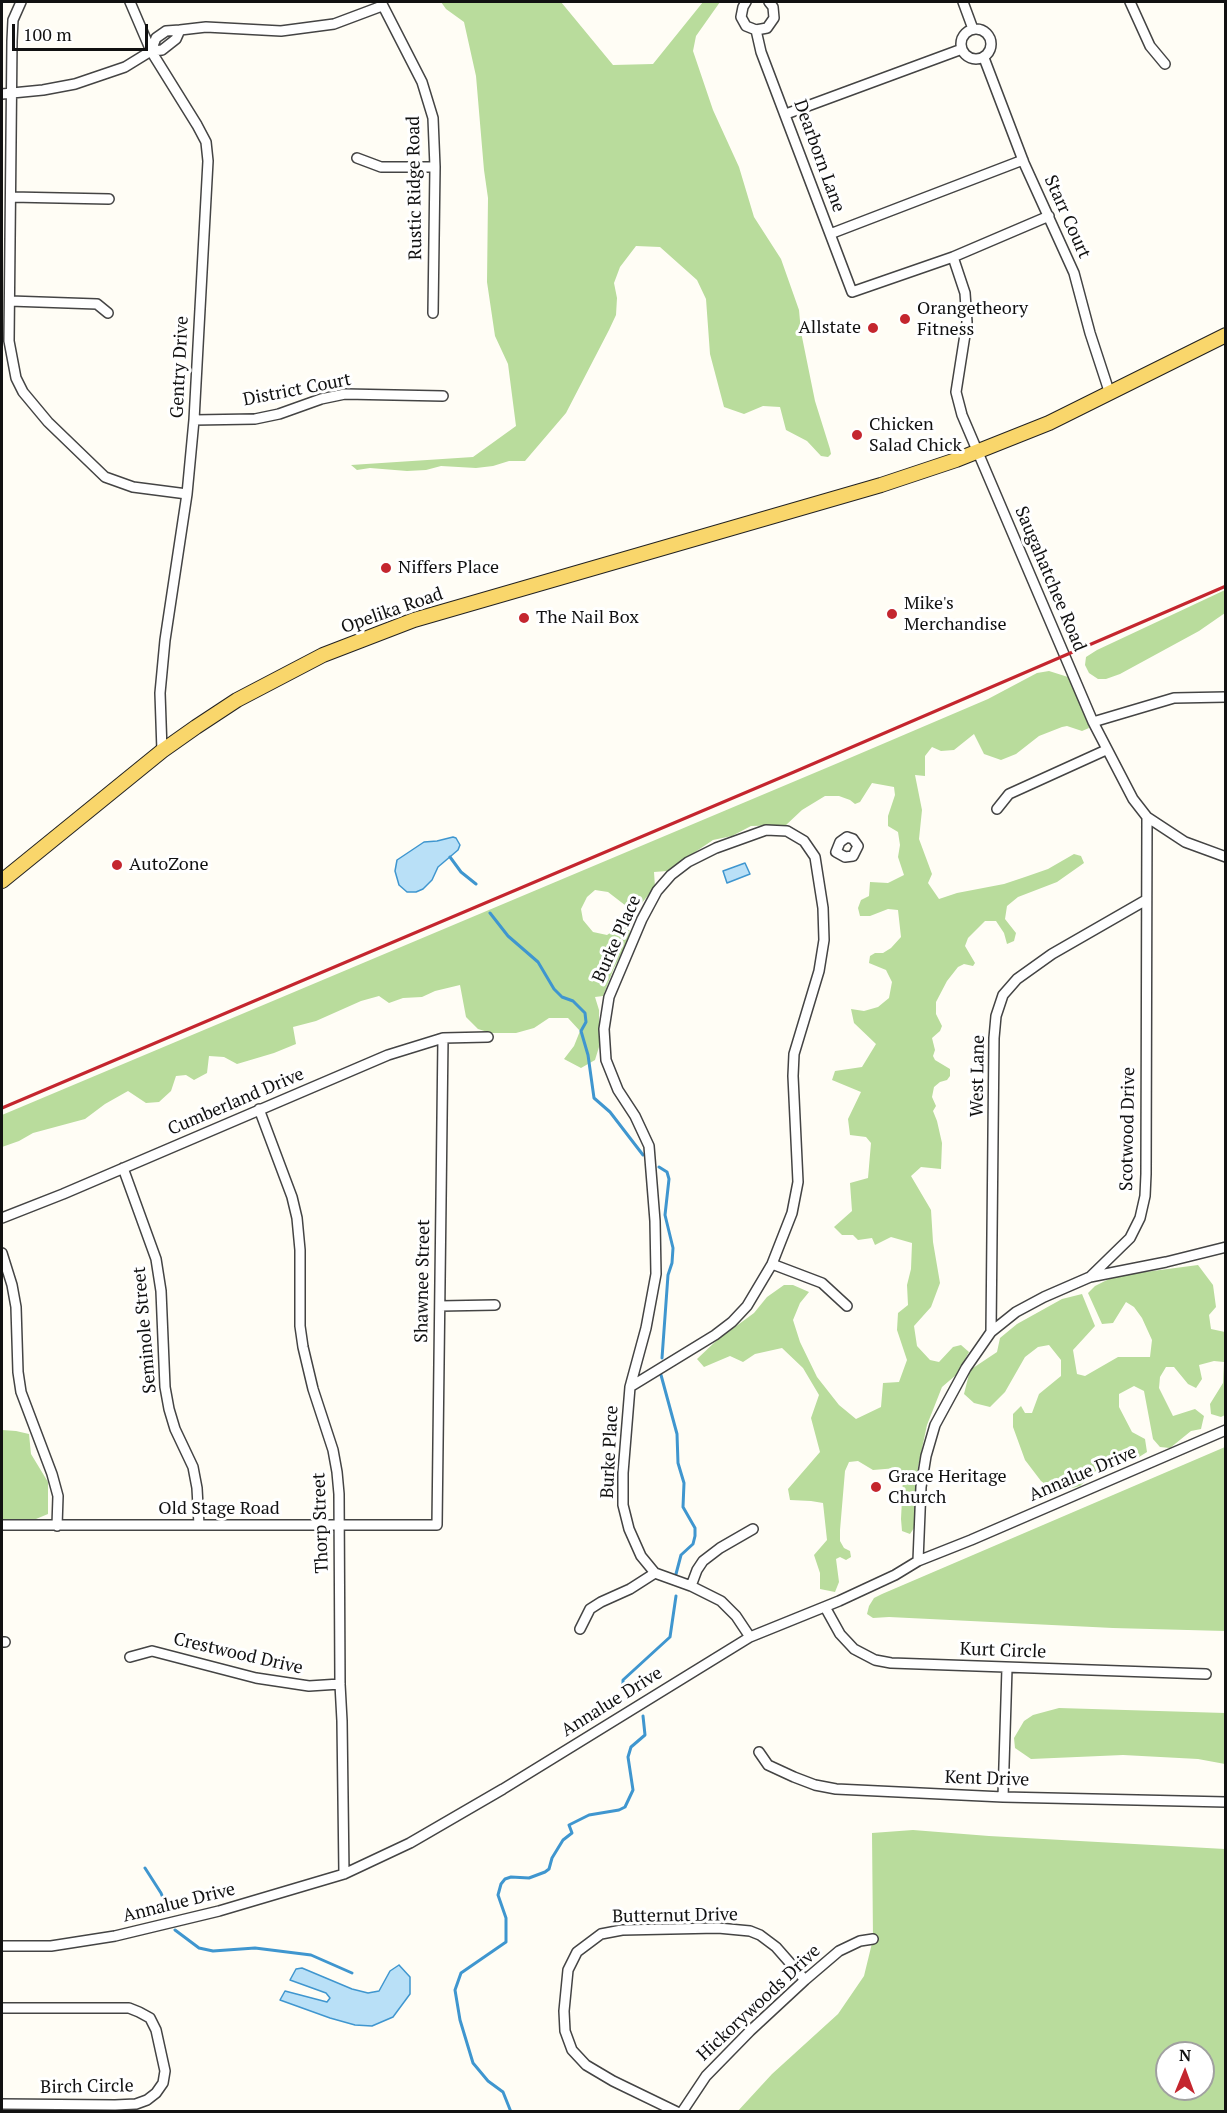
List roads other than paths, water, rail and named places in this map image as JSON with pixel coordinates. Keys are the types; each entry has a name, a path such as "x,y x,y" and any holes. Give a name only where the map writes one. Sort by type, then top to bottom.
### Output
{"main road":[{"name":"Opelika Road","path":"2,881 162,751 231,704 279,676 323,655 368,637 508,592 881,485 956,460 1049,423 1226,334"}],"street":[{"path":"21,2 13,20 9,341 16,378 23,392 48,422 105,477 133,488 187,494"},
{"name":"Gentry Drive","path":"130,2 151,51 206,142 208,161 194,420 187,494 164,650 160,693 162,751"},
{"name":"Dearborn Lane","path":"746,2 741,17 746,26 756,30 761,52 852,292 953,257"},
{"path":"756,30 767,28 774,18 773,7 769,2"},
{"name":"Starr Court","path":"963,2 973,29 986,32 991,39 990,52 984,58 1023,160 1074,273 1110,394"},
{"path":"1130,2 1150,46 1166,64"},
{"path":"2,94 75,84 125,67 151,51 162,50 176,39 180,30 206,27 281,31 334,24 381,4"},
{"name":"Rustic Ridge Road","path":"381,4 422,82 433,118 435,167 433,313"},
{"path":"973,29 962,39 962,49 971,59 984,58"},
{"path":"786,114 962,49"},
{"path":"357,158 381,167 435,167"},
{"path":"830,234 1023,160"},
{"path":"11,197 109,199"},
{"path":"953,257 1049,216"},
{"name":"Saugahatchee Road","path":"953,257 965,293 967,322 956,392 962,415 1093,722 1133,799 1147,817 1185,842 1226,857"},
{"path":"10,301 97,304 108,313"},
{"name":"District Court","path":"194,420 255,419 345,394 442,396"},
{"path":"1093,722 1174,698 1226,697"},
{"path":"997,809 1010,794 1106,750"},
{"name":"Scotwood Drive","path":"918,1561 921,1487 926,1456 935,1425 966,1368 991,1332 1016,1312 1090,1277 1130,1238 1140,1218 1145,1196 1147,817"},
{"name":"Burke Place","path":"630,1387 715,1335 747,1306 772,1264 792,1213 798,1182 794,1054 824,951 823,908 815,857 804,841 796,835 777,829 766,830 716,848 688,862 671,875 657,891 642,919 609,998 604,1029 606,1060 618,1090 635,1116 648,1146 652,1167 656,1274 646,1328 630,1387 624,1441 623,1505 629,1529 641,1556 655,1573"},
{"path":"815,857 836,852"},
{"name":"West Lane","path":"991,1332 994,1038 996,1016 1003,995 1017,979 1052,954 1146,900"},
{"name":"Cumberland Drive","path":"2,1218 388,1055 443,1038 488,1037"},
{"name":"Shawnee Street","path":"437,1525 443,1038"},
{"name":"Thorp Street","path":"259,1109 292,1197 297,1218 300,1250 300,1326 303,1347 313,1389 333,1450 339,1494 344,1874"},
{"name":"Seminole Street","path":"123,1168 156,1259 161,1291 168,1409 193,1467 197,1488 199,1525"},
{"path":"1090,1277 1226,1247"},
{"path":"2,1253 16,1307 18,1372 21,1392 58,1496 57,1526"},
{"path":"772,1264 822,1282 847,1305"},
{"path":"440,1305 495,1305"},
{"name":"Annalue Drive","path":"2,1946 51,1946 115,1936 230,1908 344,1874 410,1843 503,1789 750,1637 825,1607 895,1575 918,1561 1226,1430"},
{"name":"Old Stage Road","path":"2,1525 437,1525"},
{"path":"690,1586 703,1561 753,1529"},
{"path":"580,1629 590,1609 630,1589 655,1573 721,1601 736,1616 750,1637"},
{"name":"Kurt Circle","path":"825,1607 846,1642 864,1655 891,1663 1206,1674"},
{"name":"Crestwood Drive","path":"130,1658 152,1651 256,1678 309,1686 340,1684"},
{"path":"1004,1797 1007,1668"},
{"name":"Kent Drive","path":"759,1752 768,1764 794,1777 814,1785 836,1789 1004,1797 1226,1802"},
{"name":"Butternut Drive","path":"677,2112 613,2081 586,2065 572,2050 565,2031 564,1990 568,1970 577,1952 601,1934 622,1930 718,1928 750,1931 760,1935 776,1947 805,1980"},
{"name":"Hickorywoods Drive","path":"682,2112 706,2076 805,1980 839,1951 860,1941 873,1939"},
{"name":"Birch Circle","path":"2,2008 129,2008 140,2012 150,2019 156,2030 165,2071 163,2083 156,2093 136,2104 115,2106 2,2104"}],"water":[{"path":"453,837 460,845 458,850 438,867 432,880 423,889 407,892 399,885 395,871 397,860 424,842"},
{"path":"745,863 750,874 727,883 723,871"},
{"path":"399,1965 410,1977 410,1994 393,2017 372,2026 355,2025 330,2018 280,2000 285,1991 327,2002 330,1998 326,1993 290,1980 296,1969 302,1968 352,1989 368,1993 379,1991 390,1971"}],"waterway":[{"path":"450,857 461,872 476,884"},
{"path":"490,913 508,936 538,962 554,989 562,997 573,1001 585,1013 586,1022 581,1031 588,1055 594,1098 610,1112 643,1155"},
{"path":"659,1167 667,1172 669,1179 665,1215 673,1248 668,1275 662,1358"},
{"path":"661,1375 677,1434 678,1463 684,1483 683,1507 695,1528 693,1544 681,1555 676,1574"},
{"path":"628,1699 623,1680 670,1637 676,1596"},
{"path":"511,2112 503,2092 488,2081 473,2063 460,2020 455,1990 461,1973 506,1942 506,1918 498,1895 505,1879 529,1878 545,1872 549,1869 552,1858 563,1840 572,1833 569,1825 589,1815 625,1807 633,1790 628,1757 631,1747 645,1735 643,1716"},
{"path":"145,1868 161,1893 167,1908"},
{"path":"175,1930 199,1948 213,1951 255,1948 311,1955 352,1973"}],"railway":[{"path":"2,1108 1226,586"}],"place":[{"name":"Orangetheory Fitness","path":"905,319"},
{"name":"Allstate","path":"873,328"},
{"name":"Chicken Salad Chick","path":"857,435"},
{"name":"Niffers Place","path":"386,568"},
{"name":"Mike's Merchandise","path":"892,614"},
{"name":"The Nail Box","path":"524,618"},
{"name":"AutoZone","path":"117,865"},
{"name":"Grace Heritage Church","path":"876,1487"}]}
